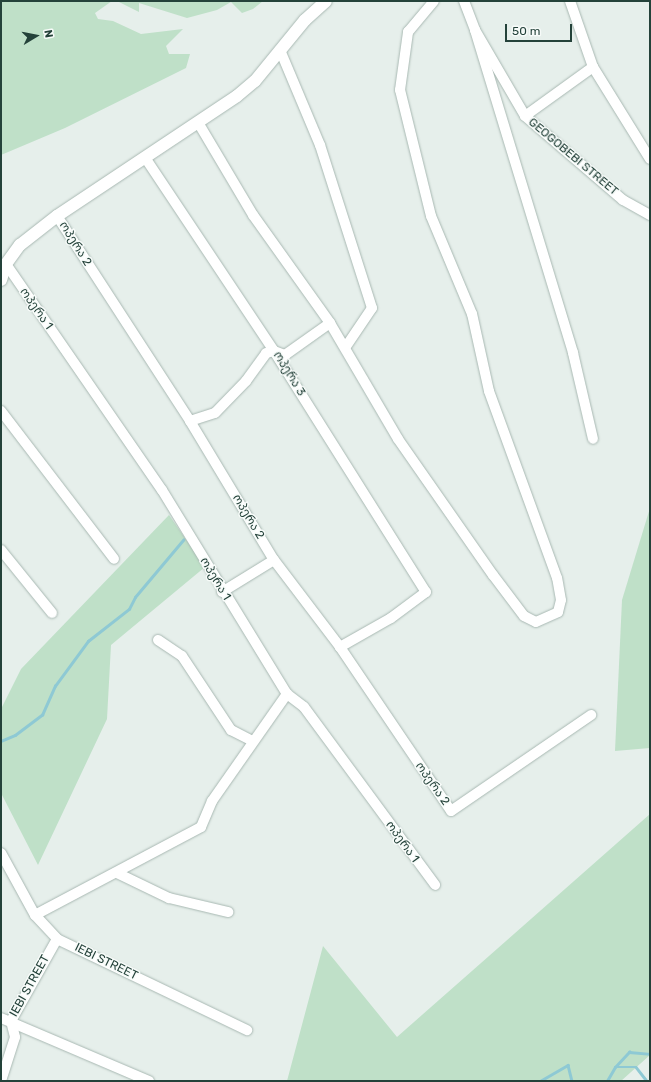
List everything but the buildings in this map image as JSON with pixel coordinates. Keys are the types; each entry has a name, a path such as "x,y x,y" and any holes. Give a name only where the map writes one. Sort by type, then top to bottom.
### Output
{"street":[{"path":"1,280 6,264 20,245 57,216 199,124 255,81 305,20 326,1"},
{"path":"199,124 252,215 330,323 403,446 524,616 536,622 558,612 561,600 557,578 489,391 472,314 430,216 400,90 408,32 434,1"},
{"name":"GEOGOBEBI STREET","path":"464,1 475,30 525,116 624,200 650,215"},
{"path":"570,1 593,67 650,160"},
{"path":"475,30 573,353 593,439"},
{"path":"280,50 320,145 372,308 345,348"},
{"path":"525,116 593,67"},
{"name":"ოპერა 3","path":"146,159 274,351 426,592 391,618 340,647"},
{"name":"ოპერა 2","path":"57,216 190,421 274,560 340,647 451,811 591,715"},
{"name":"ოპერა 1","path":"6,264 162,490 222,592 287,694 304,706 435,885"},
{"path":"190,421 215,413 246,381 266,353 274,351 285,355 294,351 330,323"},
{"path":"1,411 114,558"},
{"path":"1,550 52,613"},
{"path":"222,592 274,560"},
{"path":"158,640 182,656 231,730 253,741"},
{"path":"35,915 202,827 212,801 287,694"},
{"name":"IEBI STREET","path":"1,853 35,915 57,939 248,1030"},
{"path":"117,873 169,898 228,912"},
{"name":"IEBI STREET","path":"1,1081 15,1037 6,1019 57,939"},
{"path":"6,1019 101,1063 149,1081"}],"green space":[{"path":"1,1 112,1 95,13 98,19 113,21 141,34 183,29 166,46 169,54 190,54 186,68 65,128 1,155"},
{"path":"117,1 263,1 253,9 242,13 231,2 217,10 187,18 139,3 139,12"},
{"path":"650,508 650,748 615,751 622,600"},
{"path":"169,515 205,567 111,645 107,719 38,865 1,793 1,709 21,669"},
{"path":"650,814 650,1055 621,1081 287,1081 323,946 397,1037"}],"waterway":[{"path":"1,741 15,735 42,715 55,686 88,641 129,609 135,597 183,540"},
{"path":"607,1081 615,1067 629,1052 650,1054"},
{"path":"540,1081 568,1065 572,1081"},
{"path":"615,1067 636,1067 647,1081"}]}
